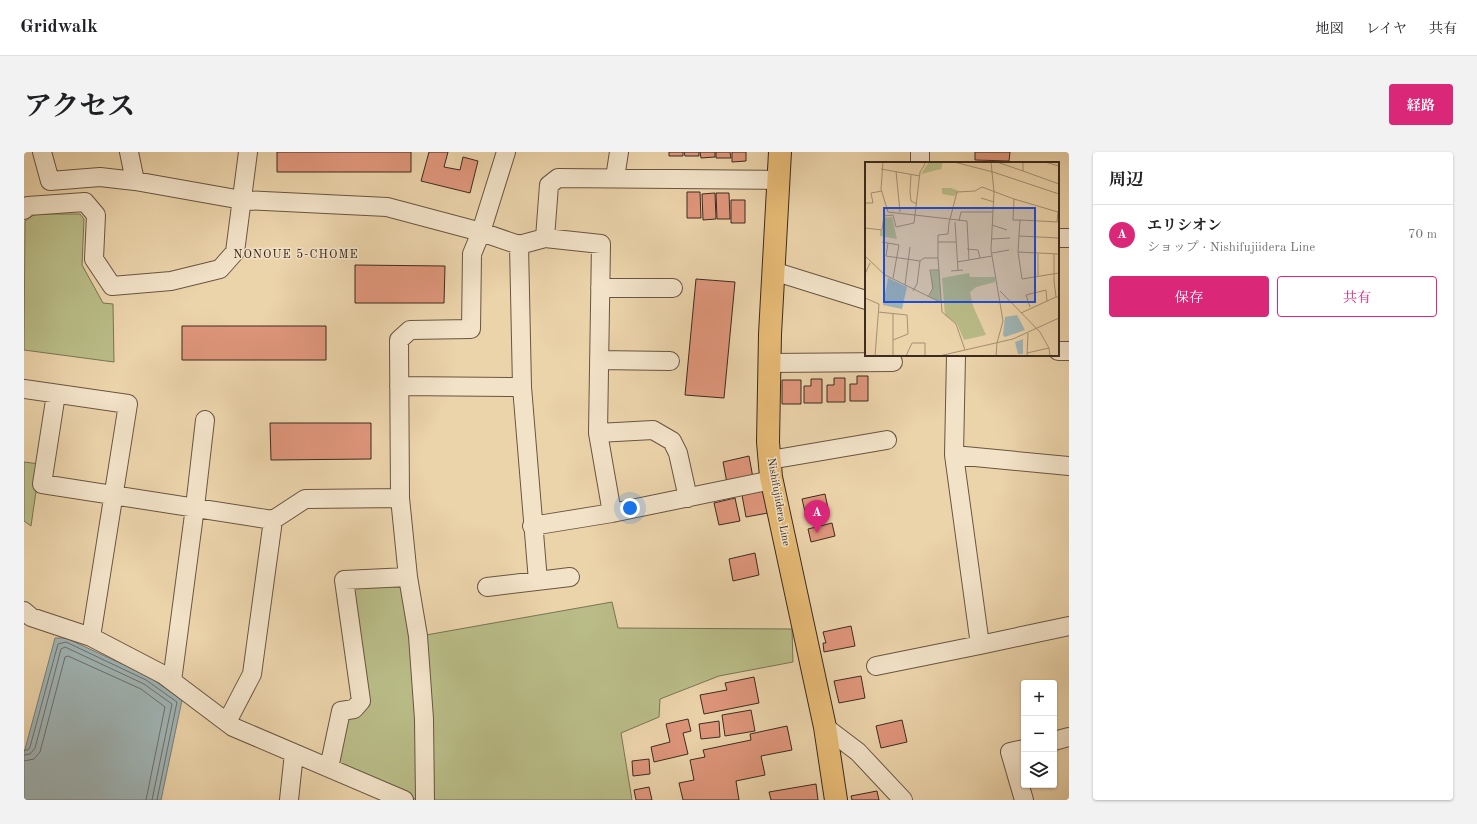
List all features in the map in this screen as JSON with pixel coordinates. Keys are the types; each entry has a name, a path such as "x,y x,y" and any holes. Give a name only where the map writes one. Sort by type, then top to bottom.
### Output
{"main road":[{"name":"Nishifujiidera Line","path":"780,152 773,271 768,442 771,470 825,727 836,800"}],"street":[{"path":"42,152 50,181 100,177 135,181 242,200 387,207 481,232 519,245 545,238 601,244 598,433 612,513"},
{"path":"129,152 135,181"},
{"path":"24,210 28,206 85,202 96,215 94,259 112,286 171,281 220,269 235,252 248,152"},
{"path":"425,800 424,719 420,651 408,577 400,498 399,340 410,330 471,329 472,254 481,232 506,152"},
{"path":"615,178 620,152"},
{"path":"545,238 549,185 558,178 779,180"},
{"path":"519,245 522,387 532,526 538,581"},
{"path":"773,271 865,300"},
{"path":"600,288 673,288"},
{"path":"1059,350 1069,351"},
{"path":"956,356 954,455 980,645"},
{"path":"599,360 670,361"},
{"path":"770,363 893,362"},
{"path":"399,386 522,387"},
{"path":"24,389 128,404 91,637"},
{"path":"56,394 42,484 114,494 273,520 305,499 400,498"},
{"path":"172,681 196,507 205,420"},
{"path":"598,433 652,430 672,441 678,453 688,498"},
{"path":"532,526 612,513 688,498 771,470 887,440"},
{"path":"954,455 1069,466"},
{"path":"227,722 252,674 273,520"},
{"path":"329,768 341,711 354,709 361,701 344,580 408,577"},
{"path":"487,587 570,577"},
{"path":"24,611 31,617 91,637 164,675 233,727 404,800"},
{"path":"876,666 1069,626"},
{"path":"825,727 858,752 903,800"},
{"path":"1057,740 1069,737"},
{"path":"1021,750 1010,752 1024,800"},
{"path":"289,800 294,753"}],"green space":[{"path":"35,214 80,214 84,219 82,265 103,303 113,304 114,362 24,350 25,221"},
{"path":"24,462 40,464 31,526 24,521"},
{"path":"404,583 413,640 417,800 336,765 346,716 357,715 350,585"},
{"path":"612,602 618,628 792,629 793,662 719,676 660,699 659,717 621,733 632,800 432,800 433,725 426,635"}],"water":[{"path":"55,638 66,638 148,676 182,700 161,800 24,800 24,753"}],"building":[{"path":"277,152 411,152 411,172 277,172"},
{"path":"429,152 448,152 444,167 460,170 463,157 478,161 470,193 421,181"},
{"path":"669,152 683,152 683,156 669,156"},
{"path":"684,152 699,152 699,156 685,156"},
{"path":"700,152 715,152 715,157 701,158"},
{"path":"716,152 730,152 731,158 716,158"},
{"path":"732,152 746,152 746,161 732,162"},
{"path":"975,152 1010,152 1009,161 975,160"},
{"path":"687,192 700,192 701,218 687,218"},
{"path":"715,193 716,219 703,220 702,194"},
{"path":"716,193 729,193 730,219 717,219"},
{"path":"731,200 745,200 745,223 731,223"},
{"path":"355,265 445,266 444,303 355,303"},
{"path":"696,279 735,282 724,398 685,395"},
{"path":"182,326 326,326 326,360 182,360"},
{"path":"857,376 868,376 868,401 850,401 850,384 857,384"},
{"path":"834,378 845,378 845,402 827,402 827,385 834,385"},
{"path":"811,379 822,379 822,403 804,403 804,386 811,386"},
{"path":"782,380 801,380 801,404 782,404"},
{"path":"270,423 371,423 371,459 271,460"},
{"path":"749,456 753,478 727,483 723,462"},
{"path":"763,491 768,513 746,517 742,495"},
{"path":"825,494 828,508 805,512 802,499"},
{"path":"735,498 740,521 719,525 714,503"},
{"path":"832,523 835,536 811,542 808,529"},
{"path":"755,553 759,575 733,581 729,559"},
{"path":"851,626 855,646 824,652 823,643 826,643 823,632"},
{"path":"861,676 865,698 839,703 834,681"},
{"path":"754,677 759,703 704,714 700,695 727,690 725,683"},
{"path":"751,710 755,731 725,736 722,715"},
{"path":"688,719 691,731 683,733 688,754 654,762 651,747 670,742 666,724"},
{"path":"902,720 907,742 881,748 876,726"},
{"path":"719,721 720,737 701,739 699,724"},
{"path":"787,726 792,750 761,756 765,775 736,781 739,800 683,800 679,783 694,780 690,760 705,757 703,750 751,740 750,734"},
{"path":"649,759 650,774 633,776 632,761"},
{"path":"816,784 818,800 771,800 769,792"},
{"path":"649,787 652,800 636,800 634,790"},
{"path":"877,791 879,800 852,800 851,796"}],"place":[{"name":"エリシオン","path":"817,533"}],"district":[{"name":"NONOUE 5-CHOME","path":"296,255"}]}
